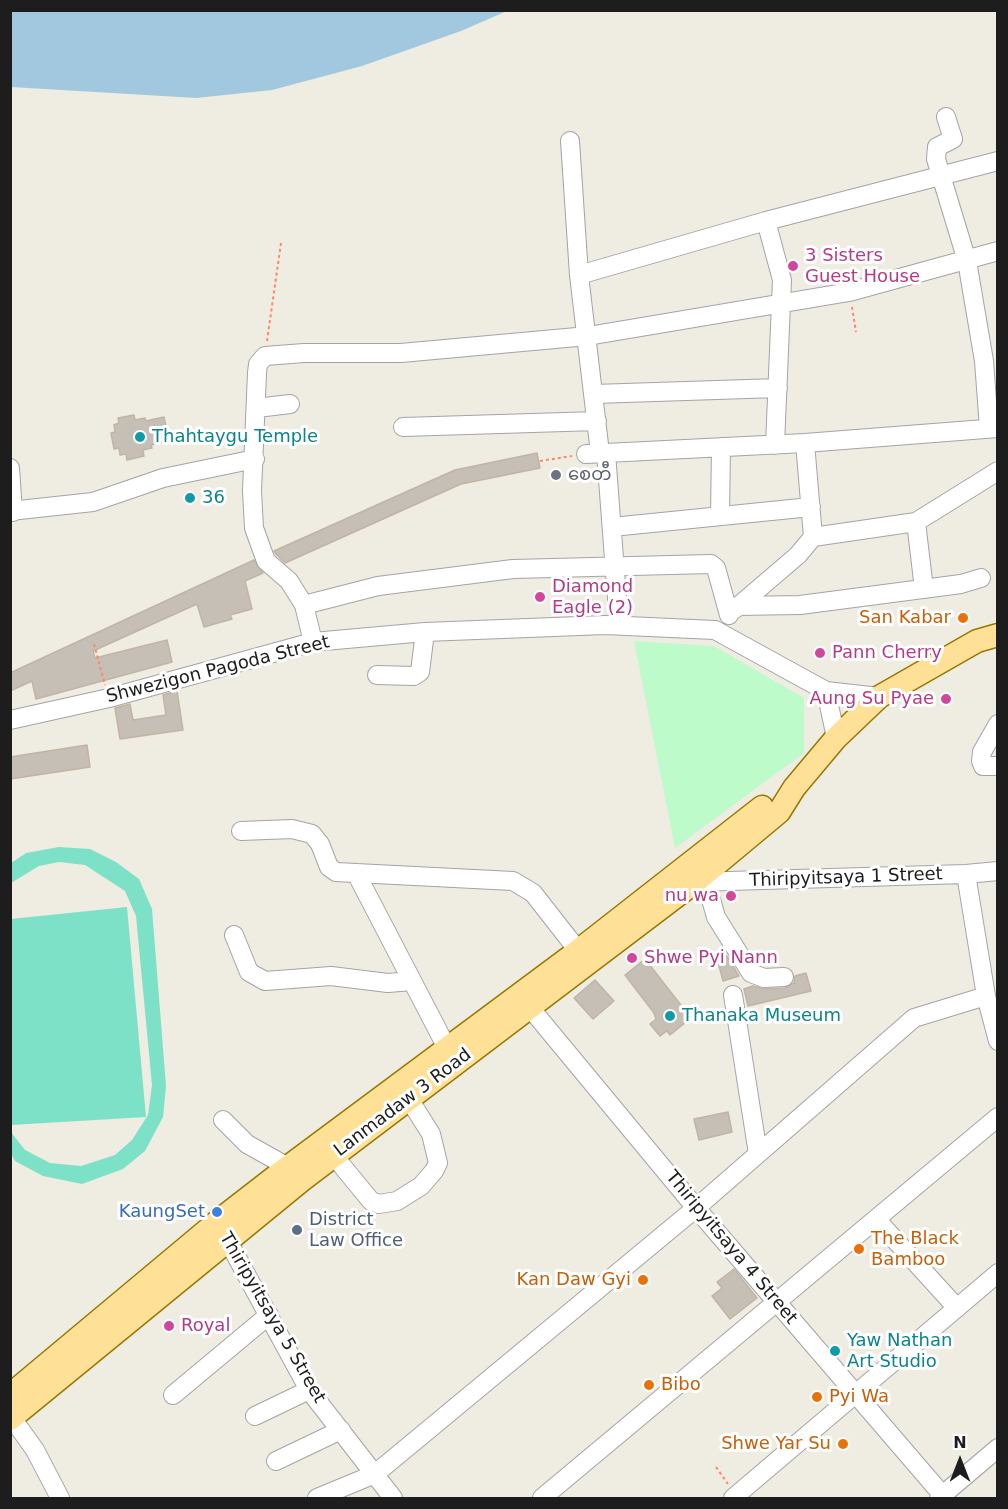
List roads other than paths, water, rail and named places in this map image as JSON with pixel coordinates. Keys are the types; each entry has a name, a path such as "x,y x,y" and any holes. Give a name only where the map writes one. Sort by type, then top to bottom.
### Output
{"main road":[{"name":"Lanmadaw 3 Road","path":"583,958 701,882 778,812 794,788 836,738 879,697 977,641 998,635"},
{"name":"Lanmadaw 3 Road","path":"295,1173 334,1156 409,1099 525,1001 583,958 765,804 794,788"},
{"name":"Lanmadaw 3 Road","path":"10,1395 223,1232 447,1048 525,1001"},
{"name":"Lanmadaw 3 Road","path":"11,1419 223,1232"}],"street":[{"path":"597,453 775,445 993,428 991,359 967,261 935,151 953,139 946,117"},
{"path":"570,141 579,275 597,421 597,453 612,527 619,625"},
{"path":"579,275 766,221 998,161"},
{"path":"766,221 782,280 783,303 775,445"},
{"path":"313,642 304,605 289,581 266,561 254,528 258,364 265,356 304,353 401,353 588,336 849,292 998,251"},
{"path":"594,394 778,388"},
{"path":"257,408 290,404"},
{"path":"403,427 597,421"},
{"path":"805,443 813,537"},
{"path":"720,516 721,447"},
{"path":"10,468 12,512 93,502 163,478 255,459"},
{"path":"715,630 733,611 798,555 813,537 916,522 998,471"},
{"path":"612,527 811,507"},
{"path":"916,522 924,589"},
{"path":"304,605 389,585 513,569 711,564 716,568 733,611"},
{"path":"733,611 924,589 961,584 981,578"},
{"name":"Shwezigon Pagoda Street","path":"10,720 109,698 313,642 425,632 619,625 715,630 826,691 879,697"},
{"path":"377,675 414,676 420,672 425,632"},
{"path":"826,691 836,738"},
{"path":"998,724 982,752 981,761 983,766 998,766"},
{"path":"241,831 303,830 312,834 320,844 329,867 336,872 357,875 493,878 513,881 533,893 583,958"},
{"name":"Thiripyitsaya 1 Street","path":"701,882 966,874 998,871"},
{"path":"966,874 986,996 998,1041"},
{"path":"357,875 447,1048"},
{"path":"701,882 716,917 751,973 764,978 784,977"},
{"path":"234,935 249,972 265,981 331,976 388,983 412,981"},
{"path":"733,995 758,1154"},
{"path":"317,1498 375,1474 696,1208 914,1018 986,996"},
{"name":"Thiripyitsaya 4 Street","path":"525,1001 696,1208 942,1498"},
{"path":"334,1156 371,1201 379,1204 397,1202 421,1186 438,1163 431,1134 409,1099"},
{"path":"542,1498 998,1117"},
{"path":"223,1120 248,1144 295,1173"},
{"path":"876,1219 957,1308"},
{"name":"Thiripyitsaya 5 Street","path":"223,1232 309,1390 393,1498"},
{"path":"734,1497 998,1273"},
{"path":"173,1395 269,1315"},
{"path":"255,1416 309,1390"},
{"path":"11,1419 35,1450 60,1498"},
{"path":"276,1461 341,1430"},
{"path":"942,1498 998,1448"}],"water":[{"path":"11,10 507,11 461,31 362,66 272,90 196,98 11,87"}],"place":[{"name":"3 Sisters Guest House","path":"793,266"},
{"name":"Thahtaygu Temple","path":"140,437"},
{"name":"စေတီ","path":"556,475"},
{"name":"36","path":"190,498"},
{"name":"Diamond Eagle (2)","path":"540,597"},
{"name":"San Kabar","path":"963,618"},
{"name":"Pann Cherry","path":"820,653"},
{"name":"Aung Su Pyae","path":"946,699"},
{"name":"nu wa","path":"731,896"},
{"name":"Shwe Pyi Nann","path":"632,958"},
{"name":"Thanaka Museum","path":"670,1016"},
{"name":"KaungSet","path":"217,1212"},
{"name":"District Law Office","path":"297,1230"},
{"name":"The Black Bamboo","path":"859,1249"},
{"name":"Kan Daw Gyi","path":"643,1280"},
{"name":"Royal","path":"169,1326"},
{"name":"Yaw Nathan Art Studio","path":"835,1351"},
{"name":"Bibo","path":"649,1385"},
{"name":"Pyi Wa","path":"817,1397"},
{"name":"Shwe Yar Su","path":"843,1444"}]}
